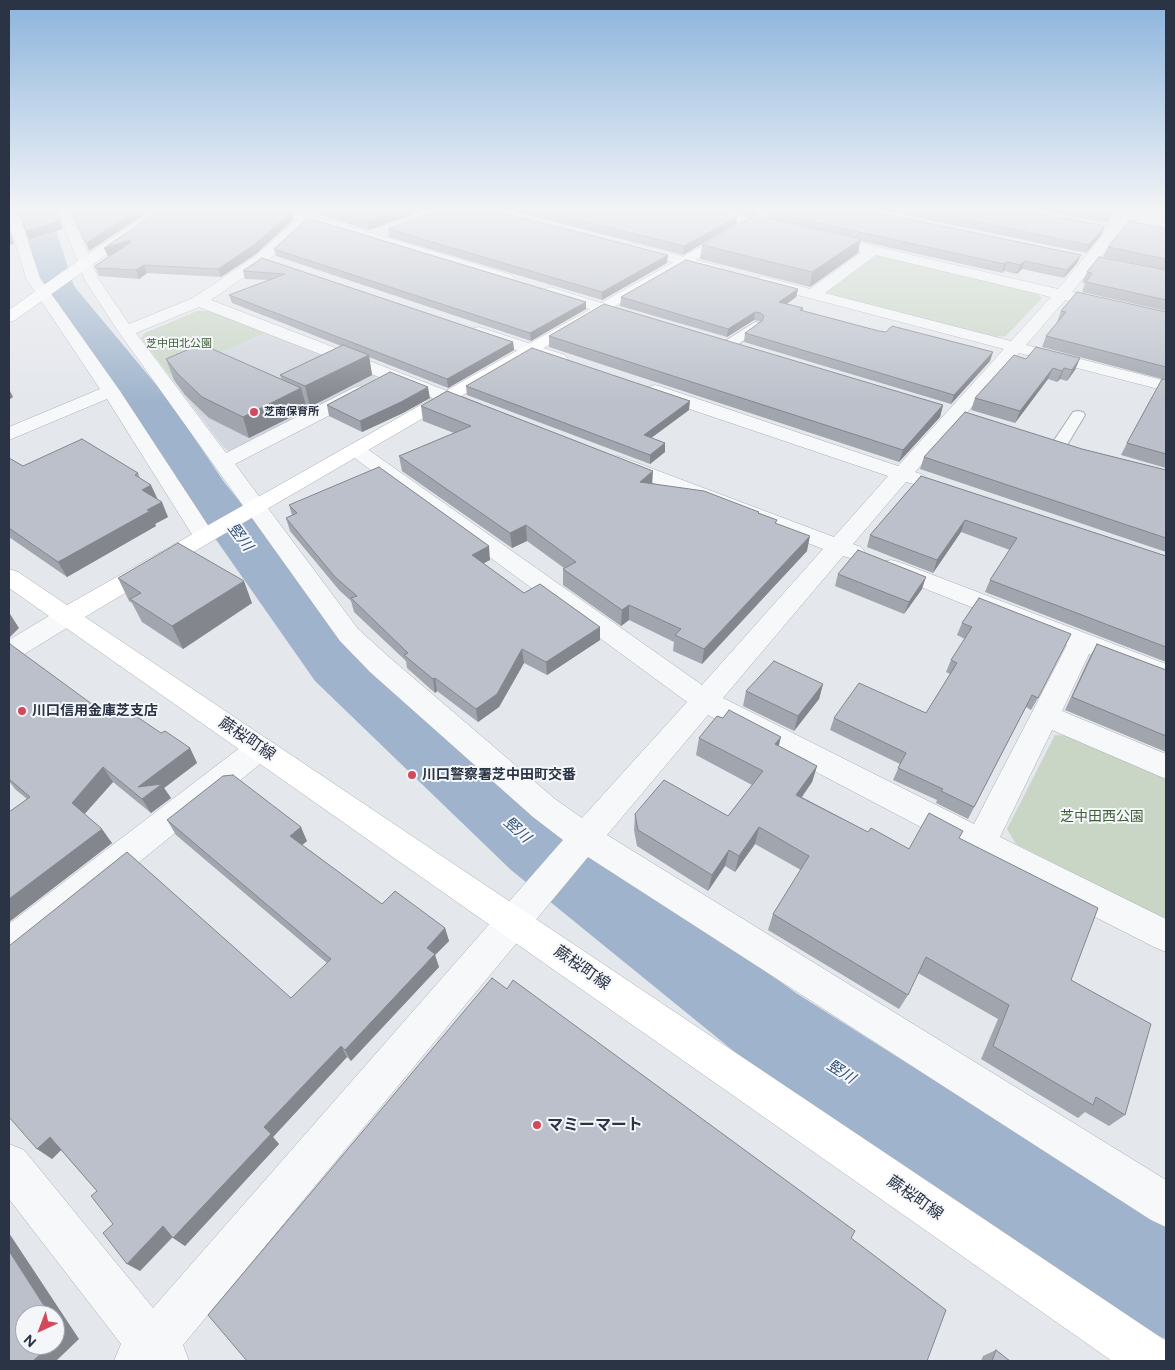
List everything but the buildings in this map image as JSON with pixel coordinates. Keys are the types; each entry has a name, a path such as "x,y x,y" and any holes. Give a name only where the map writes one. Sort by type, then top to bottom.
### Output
{"main road":[{"path":"9,316 67,275"},
{"path":"66,617 661,275"},
{"name":"蕨桜町線","path":"9,577 260,748 524,909 1153,1361"}],"street":[{"path":"32,275 208,534"},
{"path":"90,275 126,331 223,462 251,510 349,635 581,843 1166,1206"},
{"path":"126,331 199,301 237,275"},
{"path":"496,275 519,282"},
{"path":"813,294 839,275"},
{"path":"980,275 1090,301"},
{"path":"9,1165 151,1356 524,909 838,546 1078,275"},
{"path":"749,278 1166,386"},
{"path":"538,288 647,322"},
{"path":"199,301 494,416"},
{"path":"466,327 577,364"},
{"path":"709,340 746,352"},
{"path":"223,462 391,375"},
{"path":"642,386 930,483"},
{"path":"9,434 112,391"},
{"path":"1040,440 1077,451"},
{"path":"356,450 704,701 1166,936"},
{"path":"596,454 1166,674"},
{"path":"9,652 66,617"},
{"path":"981,843 1082,642"},
{"path":"1046,716 1166,767"},
{"path":"9,945 260,748"}],"lane":[{"path":"727,346 755,326"},
{"path":"1059,445 1078,415"}],"shaded area":[{"name":"芝南保育所","path":"268,332 377,375 375,379 235,452 228,451 169,375"}],"green space":[{"path":"846,275 962,275 1035,292 1042,298 1006,336 992,337 825,295 823,292"},
{"name":"芝中田北公園","path":"197,311 214,311 268,332 169,375 141,338 145,333"},
{"name":"芝中田西公園","path":"1055,735 1072,736 1166,777 1166,920 1016,844 1007,829"}],"waterway":[{"name":"竪川","path":"53,275 57,288 153,408 206,491 337,666 537,848 766,1023 1166,1287"}],"place":[{"name":"芝南保育所","path":"254,412"},
{"name":"川口信用金庫芝支店","path":"22,711"},
{"name":"川口警察署芝中田町交番","path":"412,775"},
{"name":"マミーマート","path":"537,1125"}]}
